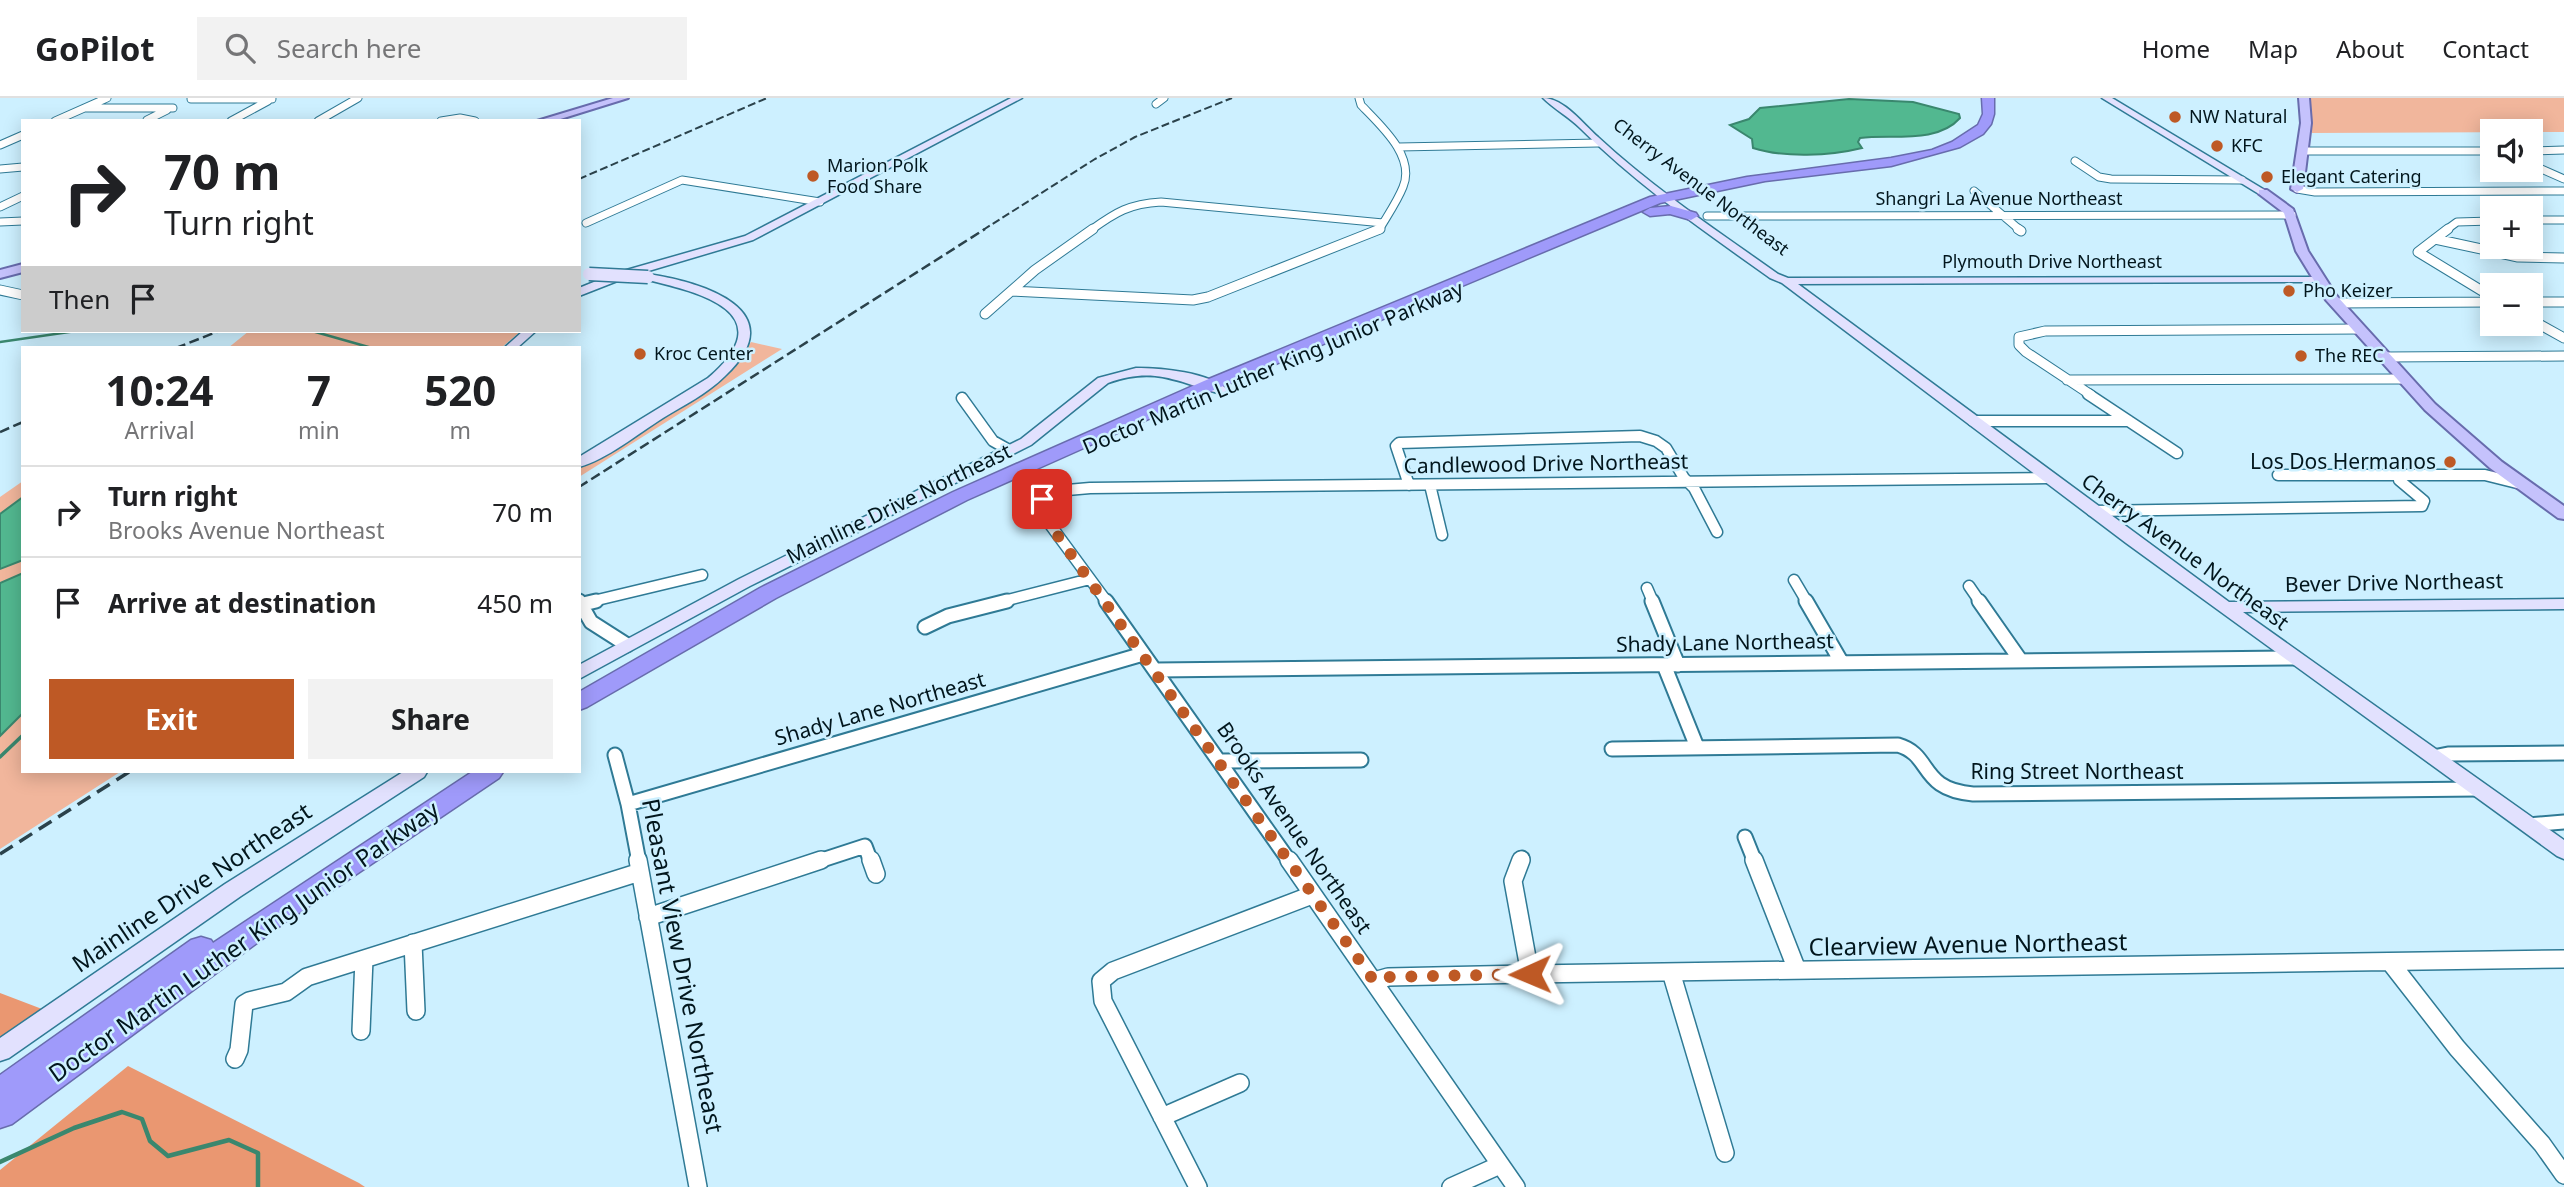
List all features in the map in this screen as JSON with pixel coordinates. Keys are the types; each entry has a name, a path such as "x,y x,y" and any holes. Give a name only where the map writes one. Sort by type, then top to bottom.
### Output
{"highway":[{"name":"Doctor Martin Luther King Junior Parkway","path":"581,715 710,638 865,553 1032,471 1216,388 1632,208 1739,182 1899,159 1949,147 1974,135 1985,124 1990,114 1988,98"},
{"name":"Doctor Martin Luther King Junior Parkway","path":"581,701 714,623 891,529 1065,447 1216,388 1672,198"},
{"path":"1558,247 1653,211 1671,210 1691,216"},
{"name":"Doctor Martin Luther King Junior Parkway","path":"0,1093 215,939 464,773"},
{"name":"Doctor Martin Luther King Junior Parkway","path":"0,1114 264,923 489,773"}],"main road":[{"path":"549,119 623,98"},
{"path":"2297,189 2306,123 2304,98"},
{"path":"2263,192 2297,189"},
{"path":"2292,215 2301,212 2303,195 2297,189"},
{"path":"2263,192 2284,205 2292,215 2301,250 2336,303 2449,426 2491,470 2522,484 2559,507"},
{"path":"0,274 21,269"}],"street":[{"path":"60,119 107,98"},
{"path":"321,119 358,98"},
{"path":"581,292 635,270 734,244 1018,98"},
{"path":"1156,104 1164,98"},
{"path":"1012,291 1173,301 1200,299 1371,236 1379,231 1405,180 1399,146 1361,105 1359,98"},
{"name":"Cherry Avenue Northeast","path":"1547,98 1588,130 1598,143 1672,198 1706,216 1785,275 1786,281"},
{"path":"2106,98 2263,192"},
{"path":"149,119 192,99 273,99"},
{"path":"235,119 273,99"},
{"path":"85,108 173,108"},
{"name":"Cherry Avenue Northeast","path":"1588,130 1597,133 1615,147 1691,216 1774,276 1786,281 2092,511 2564,851"},
{"path":"0,145 20,138"},
{"path":"1399,146 1598,143 1615,147"},
{"path":"2303,150 2480,151"},
{"path":"2543,151 2564,150"},
{"path":"2074,161 2104,178 2242,180"},
{"path":"0,169 21,167"},
{"path":"2543,170 2564,179"},
{"path":"586,223 682,180 820,202"},
{"path":"2297,189 2315,192 2564,191"},
{"path":"1974,191 2021,231"},
{"path":"0,195 21,195"},
{"path":"0,207 21,196"},
{"path":"985,314 1035,270 1121,209 1140,203 1161,202 1382,223"},
{"name":"Shangri La Avenue Northeast","path":"1706,216 2292,215"},
{"path":"2543,220 2564,220"},
{"path":"0,222 21,221"},
{"path":"2480,221 2457,222 2418,254 2480,290"},
{"path":"2435,239 2507,255 2564,258"},
{"path":"581,462 706,385 728,366 742,343 744,326 741,318 724,299 690,285 648,277 584,274"},
{"name":"Plymouth Drive Northeast","path":"1786,281 2318,279"},
{"path":"0,290 21,295"},
{"path":"2336,303 2480,302"},
{"path":"2543,302 2564,302"},
{"path":"2543,326 2564,338"},
{"path":"2177,453 2025,352 2019,345 2019,337 2045,331 2360,329"},
{"path":"512,346 528,333"},
{"path":"2385,357 2564,356"},
{"name":"Mainline Drive Northeast","path":"581,672 817,543 1043,432 1095,385 1116,377 1167,372 1182,374 1216,388"},
{"path":"2067,380 2405,379"},
{"path":"962,398 993,441 1009,450"},
{"path":"1973,421 2129,421"},
{"path":"1409,485 1396,446 1398,443 1637,436 1656,440 1666,448 1717,532"},
{"path":"2278,475 2403,476 2491,470"},
{"path":"2092,511 2422,506 2424,501 2399,480 2403,476"},
{"name":"Candlewood Drive Northeast","path":"1046,496 1062,490 1090,488 2047,478"},
{"path":"1430,485 1442,535"},
{"name":"Brooks Avenue Northeast","path":"1046,496 1041,502 1042,512 1156,670 1516,1187"},
{"path":"581,603 702,575"},
{"path":"925,627 947,616 1090,579"},
{"path":"1794,580 1842,663"},
{"path":"1969,586 2021,661"},
{"path":"1647,588 1697,747"},
{"name":"Bever Drive Northeast","path":"2225,607 2564,604"},
{"path":"581,606 592,623 628,645"},
{"name":"Shady Lane Northeast","path":"628,804 1143,654"},
{"name":"Shady Lane Northeast","path":"1156,670 2295,658"},
{"name":"Ring Street Northeast","path":"1612,749 1898,745 1913,750 1931,778 1940,786 1973,794 2478,789"},
{"path":"2433,757 2448,754 2564,752"},
{"name":"Pleasant View Drive Northeast","path":"615,755 628,804 698,1187"},
{"path":"1219,761 1361,760"},
{"name":"Mainline Drive Northeast","path":"0,1051 233,890 415,773"},
{"path":"2528,825 2564,822"},
{"path":"1745,837 1797,970"},
{"path":"648,917 865,846 876,874"},
{"path":"1522,858 1513,881 1530,974"},
{"path":"234,1059 239,1050 244,1004 262,996 286,992 307,977 364,958 640,872"},
{"path":"1198,1187 1103,1001 1101,981 1114,971 1312,895"},
{"path":"413,943 416,1011"},
{"path":"361,1031 364,958"},
{"name":"Clearview Avenue Northeast","path":"1374,981 1388,977 1530,974 2564,959"},
{"path":"2390,962 2457,1048 2542,1144 2564,1175"},
{"path":"1671,972 1725,1153"},
{"path":"1162,1117 1240,1083"},
{"path":"1451,1187 1500,1165"}],"shaded area":[{"path":"2310,98 2564,98 2564,132 2543,132 2543,119 2480,119 2480,132 2312,133"},
{"path":"1849,99 1913,102 1959,114 1960,118 1939,132 1927,135 1860,138 1858,142 1862,148 1807,155 1753,148 1752,139 1730,125 1749,119 1760,108"},
{"path":"247,333 519,333 503,346 230,346"},
{"path":"751,342 782,349 581,476 581,468 716,385 735,368"},
{"path":"21,482 21,773 118,773 0,849 0,497"},
{"path":"21,498 21,561 0,569 0,514"},
{"path":"21,574 21,715 0,736 0,583"},
{"path":"0,993 42,1009 0,1040"},
{"path":"128,1066 365,1187 0,1187 0,1170"}],"waterway":[{"path":"0,342 62,333"},
{"path":"319,333 365,346"},
{"path":"0,757 21,737"},
{"path":"0,1162 74,1128 122,1112 142,1119 150,1141 168,1156 229,1140 258,1153 258,1187"}],"railway":[{"path":"581,178 767,98"},
{"path":"983,230 1095,159 1135,137 1232,98"},
{"path":"581,486 985,229"},
{"path":"181,346 214,333"},
{"path":"0,432 21,423"},
{"path":"0,854 127,773"}],"place":[{"name":"NW Natural","path":"2175,117"},
{"name":"KFC","path":"2217,146"},
{"name":"Marion Polk Food Share","path":"813,176"},
{"name":"Elegant Catering","path":"2267,177"},
{"name":"Pho Keizer","path":"2289,291"},
{"name":"Kroc Center","path":"640,354"},
{"name":"The REC","path":"2301,356"},
{"name":"Los Dos Hermanos","path":"2450,462"}],"route":[{"path":"1042,499 1040,509 1043,515 1156,670 1374,981 1388,977 1530,974"}]}
